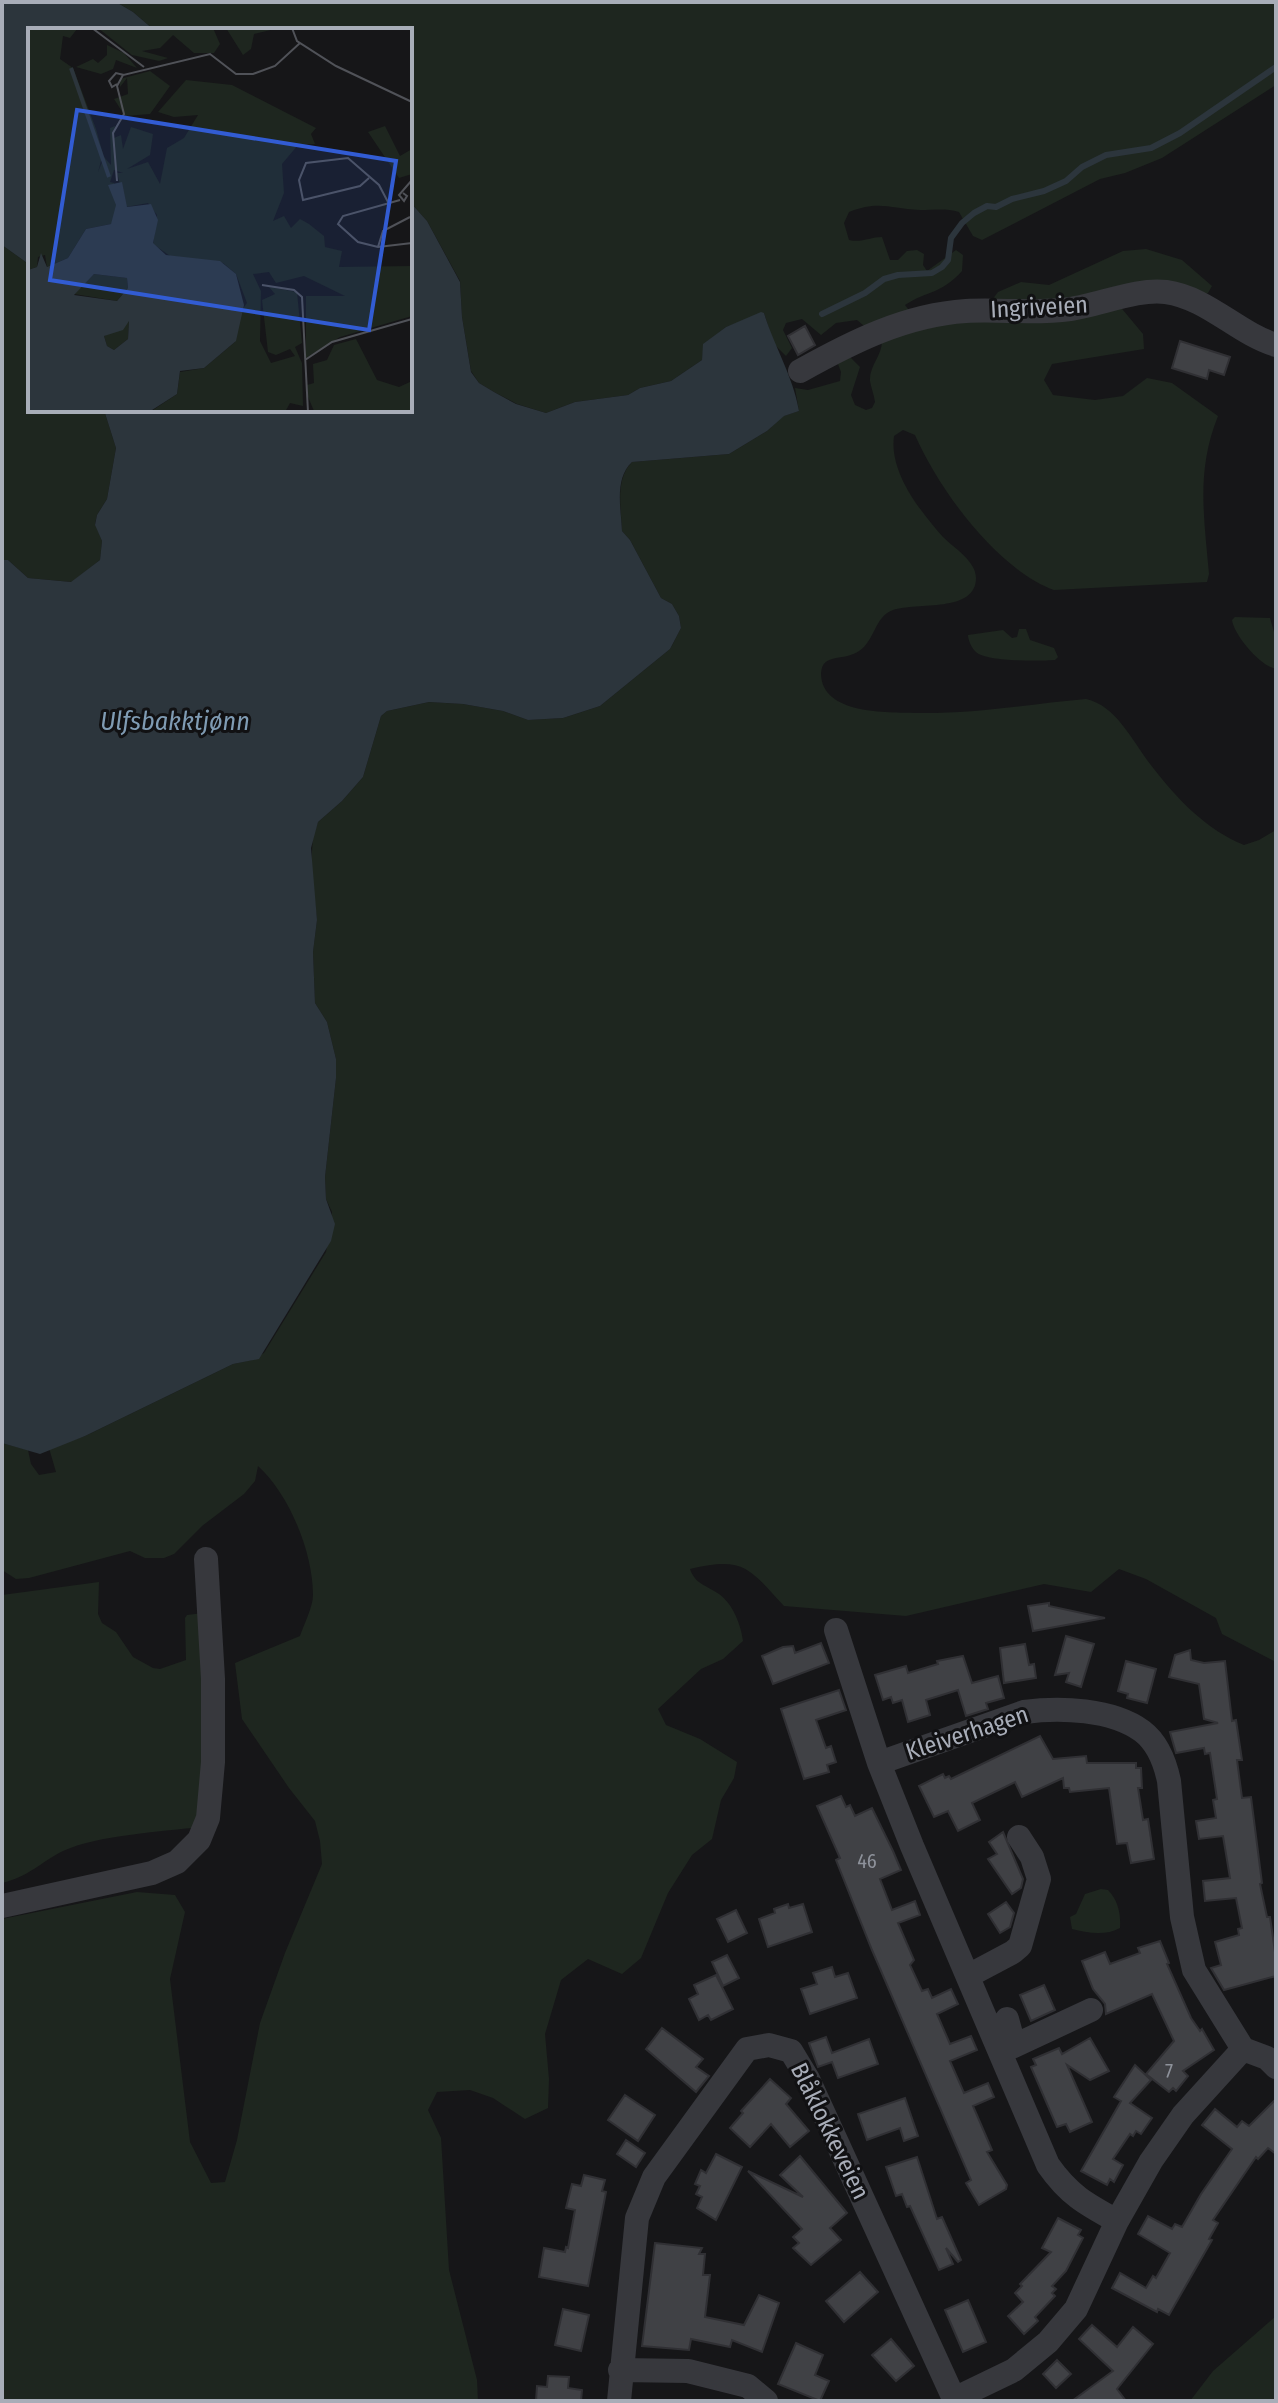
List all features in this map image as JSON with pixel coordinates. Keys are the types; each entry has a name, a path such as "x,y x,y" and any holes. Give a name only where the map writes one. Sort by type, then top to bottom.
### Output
{"street":[{"name":"Ingriveien","path":"800,371 878,331 923,317 969,311 1058,311 1150,292 1166,292 1198,302 1239,328 1276,345"},
{"path":"2,1906 152,1873 177,1862 199,1840 208,1818 213,1758 213,1679 206,1559"},
{"path":"836,1630 879,1763"},
{"name":"Kleiverhagen","path":"1117,2221 1080,2201 1063,2186 1048,2165 1008,2049 968,1976 879,1763 1024,1712 1047,1708 1104,1715 1142,1731 1154,1743 1165,1762 1182,1917 1194,1970 1243,2049 1267,2058 1276,2067"},
{"path":"968,1976 1020,1946 1039,1879 1032,1857 1019,1837"},
{"path":"1007,2019 1008,2049 1091,2010"},
{"name":"Blåklokkeveien","path":"619,2401 637,2218 654,2177 747,2049 769,2045 791,2051 808,2079 954,2400"},
{"path":"954,2400 1014,2370 1048,2342 1076,2309 1117,2221 1151,2161 1183,2115 1243,2049"},
{"path":"620,2370 688,2371 748,2386 766,2401"}],"shaded area":[{"path":"116,2 1276,2 1276,85 1162,158 1100,179 982,240 973,236 959,212 949,210 869,206 849,212 844,223 849,240 882,237 890,260 898,260 907,251 917,250 924,254 923,265 927,271 956,250 963,255 962,271 940,288 905,305 911,313 992,300 998,292 1021,282 1049,285 1123,251 1146,249 1182,260 1212,286 1208,293 1202,295 1118,304 1143,334 1144,349 1052,364 1044,380 1053,395 1095,400 1123,396 1147,378 1172,383 1218,416 1204,475 1207,582 1054,590 1033,580 1012,565 972,525 954,503 915,435 903,430 894,436 896,463 901,477 925,515 972,566 976,578 973,589 966,597 956,601 887,613 864,647 854,654 828,661 822,666 821,673 824,687 832,697 843,704 873,711 959,712 1086,699 1097,703 1116,718 1173,792 1218,831 1244,845 1276,830 1276,1662 1222,1634 1216,1618 1146,1579 1119,1569 1091,1592 1044,1584 906,1616 784,1606 744,1568 723,1564 690,1569 698,1581 728,1603 743,1641 723,1659 701,1669 658,1709 666,1725 700,1739 737,1762 734,1778 721,1800 712,1839 692,1855 668,1893 641,1958 622,1974 588,1959 561,1980 545,2034 548,2108 525,2119 493,2098 470,2090 437,2092 428,2110 441,2138 449,2270 477,2380 478,2401 2,2401 2,1919 137,1892 175,1895 185,1912 170,1979 190,2142 211,2183 225,2182 237,2140 260,2023 322,1864 315,1821 242,1719 235,1663 300,1636 313,1600 312,1578 304,1543 280,1492 258,1466 255,1481 244,1494 202,1526 174,1554 164,1558 145,1558 130,1551 16,1579 2,1570 2,1443 28,1450 31,1464 39,1475 56,1472 49,1448 85,1436 233,1364 252,1360 264,1353 326,1252 332,1212 326,1199 325,1177 336,1059 327,1022 315,1003 313,952 317,920 311,868 313,835 318,822 363,777 381,716 387,711 429,702 503,711 528,720 563,718 600,706 670,649 681,628 672,604 661,598 622,531 621,485 632,462 729,454 767,431 783,416 799,411 795,388 808,390 840,381 838,364 850,357 860,367 851,395 855,405 866,410 872,408 875,402 870,376 882,341 857,320 836,323 821,335 802,319 786,323 783,330 792,348 786,356 774,344 764,313 726,327 704,344 702,360 671,381 640,388 628,395 575,402 546,413 517,404 479,383 471,371 460,281 427,221 412,204 412,28 152,28"},
{"path":"2,245 28,264 28,412 105,412 116,448 107,499 95,524 102,541 100,560 72,582 28,578 8,560 2,560"},
{"path":"1235,617 1270,618 1276,669 1263,662 1243,641 1232,620"},
{"path":"1019,629 1026,629 1030,640 1054,648 1058,657 1038,661 991,658 976,652 968,637 1003,630 1012,638 1017,637"},
{"path":"99,1582 98,1614 102,1623 116,1632 133,1657 153,1668 160,1669 186,1660 185,1618 203,1613 206,1672 199,1827 94,1841 63,1851 19,1877 2,1883 2,1595"},
{"path":"1108,1890 1116,1903 1120,1928 1103,1933 1072,1929 1070,1917 1076,1914 1085,1894"},
{"path":"1276,2316 1276,2401 1190,2401 1213,2371"}],"water":[{"path":"2,2 116,2 152,28 28,28 28,264 2,245"},
{"name":"Ulfsbakktjønn","path":"412,204 427,221 460,282 471,372 479,383 516,404 546,413 575,402 628,395 640,388 671,381 702,360 703,344 726,327 761,312 788,373 799,411 784,416 767,431 729,454 632,462 626,469 620,494 622,531 661,598 672,604 681,628 670,649 600,706 563,718 528,720 503,711 429,702 387,711 381,716 363,777 318,822 311,848 317,920 313,952 315,1003 327,1022 336,1059 325,1177 326,1199 335,1224 331,1241 259,1359 233,1364 85,1436 40,1454 2,1443 2,560 8,560 28,578 71,582 100,560 102,541 95,525 107,499 116,448 105,412 412,412"}],"building":[{"path":"805,326 815,345 798,355 788,336"},
{"path":"1180,341 1230,357 1224,375 1209,370 1207,379 1172,368"},
{"path":"1049,1603 1049,1606 1105,1618 1033,1631 1028,1606"},
{"path":"1066,1636 1094,1644 1081,1687 1066,1682 1069,1673 1055,1675"},
{"path":"821,1643 829,1663 773,1684 762,1656 783,1647 793,1646 795,1653"},
{"path":"1025,1644 1029,1665 1034,1664 1036,1678 1004,1683 1000,1648"},
{"path":"1190,1650 1191,1660 1204,1663 1225,1661 1232,1721 1236,1720 1242,1760 1237,1760 1242,1798 1251,1797 1260,1884 1267,1917 1270,1917 1276,1959 1276,1976 1224,1990 1211,1968 1221,1965 1215,1942 1239,1935 1238,1929 1242,1928 1236,1898 1205,1901 1203,1881 1230,1878 1223,1836 1199,1839 1196,1821 1216,1818 1213,1800 1217,1799 1210,1753 1205,1754 1204,1748 1176,1753 1170,1732 1218,1723 1204,1719 1199,1684 1169,1677 1175,1655"},
{"path":"963,1656 972,1683 998,1676 1004,1698 986,1703 988,1709 966,1716 958,1690 926,1700 930,1715 908,1722 902,1700 893,1703 891,1697 883,1700 875,1675 906,1666 908,1673 938,1664 937,1661"},
{"path":"1126,1661 1156,1669 1147,1703 1127,1698 1128,1694 1118,1691"},
{"path":"839,1690 846,1710 816,1720 826,1748 831,1746 836,1762 827,1765 829,1772 804,1779 781,1709"},
{"path":"1040,1736 1053,1759 1086,1756 1087,1763 1136,1763 1136,1768 1141,1768 1142,1788 1138,1788 1143,1820 1148,1819 1154,1859 1131,1863 1127,1843 1117,1844 1109,1788 1070,1792 1069,1788 1064,1788 1063,1778 1022,1797 1015,1782 972,1803 980,1820 958,1831 948,1811 934,1817 919,1786 943,1774 951,1779"},
{"path":"841,1796 855,1816 872,1808 893,1851 901,1870 880,1879 892,1910 915,1901 920,1915 898,1923 914,1960 910,1965 922,1991 928,1989 932,1998 951,1989 958,2004 937,2014 950,2044 971,2036 977,2050 950,2061 964,2093 988,2083 994,2097 973,2106 992,2150 987,2152 1007,2185 1006,2189 979,2205 966,2183 971,2180 872,1950 836,1860 840,1858 817,1806"},
{"path":"1003,1832 1023,1879 1021,1888 1012,1894 988,1859 997,1854 989,1842"},
{"path":"1006,1902 1014,1913 1010,1927 1000,1933 988,1914"},
{"path":"788,1904 789,1908 803,1904 812,1932 768,1947 759,1919"},
{"path":"736,1910 747,1933 728,1942 717,1919"},
{"path":"1160,1941 1191,2018 1200,2031 1202,2029 1214,2050 1183,2071 1188,2076 1176,2091 1173,2088 1169,2092 1146,2074 1174,2041 1152,1994 1106,2014 1105,2004 1093,1989 1082,1961 1105,1952 1110,1964 1140,1953 1138,1948"},
{"path":"727,1955 739,1978 723,1986 712,1962"},
{"path":"832,1967 835,1977 848,1973 857,1998 810,2014 801,1989 817,1984 813,1973"},
{"path":"716,1975 733,2009 711,2020 708,2015 699,2020 689,1999 698,1994 694,1985"},
{"path":"1044,1985 1055,2010 1031,2021 1020,1995"},
{"path":"662,2028 703,2059 696,2067 709,2076 696,2092 646,2049"},
{"path":"826,2037 832,2053 869,2039 878,2064 838,2078 832,2062 818,2067 809,2043"},
{"path":"1090,2038 1109,2071 1090,2080 1067,2065 1092,2122 1070,2132 1066,2124 1057,2127 1031,2067 1036,2065 1033,2059 1059,2048 1062,2054"},
{"path":"1135,2065 1151,2080 1130,2103 1152,2118 1141,2134 1136,2131 1133,2136 1130,2134 1113,2159 1123,2165 1114,2182 1110,2179 1107,2185 1081,2171 1121,2101 1114,2097"},
{"path":"770,2079 791,2098 786,2104 809,2131 790,2147 771,2124 750,2147 730,2128"},
{"path":"625,2095 655,2115 638,2141 608,2120"},
{"path":"905,2098 918,2136 904,2141 900,2128 867,2140 858,2114"},
{"path":"1276,2099 1276,2154 1268,2148 1258,2159 1256,2157 1213,2220 1218,2223 1209,2239 1212,2240 1169,2315 1158,2309 1157,2312 1112,2288 1120,2273 1146,2288 1153,2276 1156,2278 1170,2253 1138,2234 1148,2216 1172,2229 1175,2224 1182,2227 1232,2149 1202,2125 1215,2109 1237,2127 1242,2121 1249,2126"},
{"path":"626,2140 645,2153 636,2167 617,2154"},
{"path":"716,2154 742,2167 716,2220 697,2208 702,2197 696,2194 700,2186 695,2184 701,2170 706,2173"},
{"path":"800,2156 847,2213 830,2228 841,2240 811,2265 793,2248 799,2243 793,2237 802,2229 748,2171 803,2197 780,2175"},
{"path":"917,2157 937,2219 942,2217 961,2260 958,2262 946,2248 953,2264 939,2270 910,2206 907,2207 902,2194 896,2196 886,2167"},
{"path":"584,2175 605,2180 602,2191 606,2192 588,2286 539,2277 544,2248 565,2252 568,2248 575,2210 566,2208 572,2184 581,2186"},
{"path":"1058,2218 1081,2230 1078,2235 1083,2238 1066,2271 1052,2286 1056,2289 1052,2293 1055,2296 1035,2317 1038,2321 1024,2334 1008,2316 1023,2302 1015,2293 1022,2286 1020,2284 1051,2252 1042,2248"},
{"path":"655,2243 702,2248 699,2254 705,2254 703,2275 710,2275 705,2317 744,2325 759,2295 779,2303 762,2352 732,2340 730,2347 691,2339 689,2350 642,2346"},
{"path":"860,2272 878,2292 844,2322 826,2301"},
{"path":"968,2300 986,2342 963,2352 945,2310"},
{"path":"563,2309 589,2315 581,2351 555,2345"},
{"path":"1092,2325 1117,2347 1133,2327 1153,2344 1117,2389 1126,2401 1072,2401 1113,2371 1079,2339"},
{"path":"891,2339 914,2366 896,2381 872,2355"},
{"path":"796,2343 823,2355 815,2375 829,2381 820,2401 778,2384"},
{"path":"1057,2360 1071,2374 1056,2388 1043,2374"},
{"path":"548,2376 569,2377 568,2388 582,2390 581,2401 536,2401 537,2386 547,2387"}],"waterway":[{"path":"822,314 865,293 884,279 932,273 948,260 951,238 974,213 987,206 996,207 1012,199 1044,191 1106,155 1151,148 1180,133 1276,67"}]}
